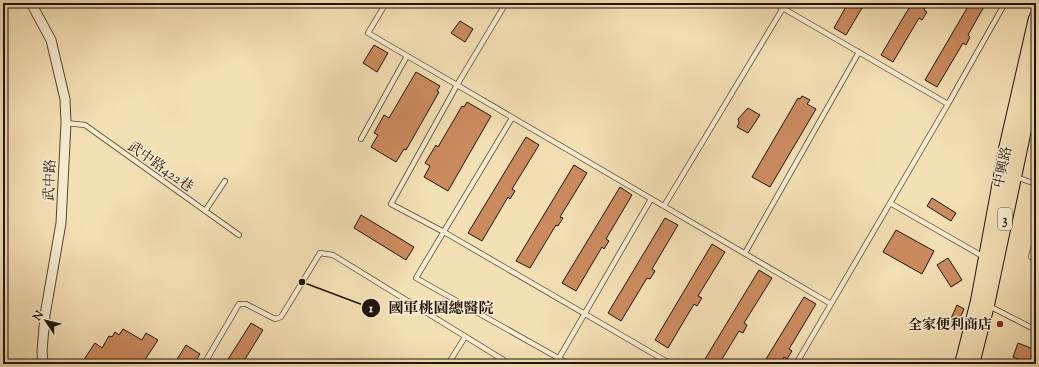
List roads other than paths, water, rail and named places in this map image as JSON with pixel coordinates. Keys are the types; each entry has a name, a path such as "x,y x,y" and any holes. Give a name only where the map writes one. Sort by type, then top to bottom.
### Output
{"main road":[{"name":"中興路","path":"972,364 982,303 991,262 1036,18"},
{"name":"中興路","path":"1007,176 1036,73"},
{"name":"中興路","path":"962,364 982,303"}],"street":[{"name":"武中路","path":"31,3 51,40 65,99 66,123 61,224 45,314 42,351 43,364"}],"lane":[{"path":"386,3 368,33 831,304"},
{"path":"506,3 457,85 391,204 444,232 671,364"},
{"path":"774,3 948,104"},
{"path":"796,364 948,104 1005,3"},
{"path":"664,206 783,8"},
{"path":"745,253 859,52"},
{"path":"361,139 408,56"},
{"path":"512,118 416,278 569,364"},
{"name":"武中路422巷","path":"66,123 85,125 239,235"},
{"path":"1007,176 1036,184"},
{"path":"205,211 225,181"},
{"path":"559,358 586,314 651,199"},
{"path":"890,203 991,262"},
{"path":"1036,238 1031,257 1036,260"},
{"path":"204,364 240,304 246,304 275,320 281,317 320,253 333,255 510,364"},
{"path":"982,303 1036,330"},
{"path":"448,364 465,336"}],"place":[{"name":"國軍桃園總醫院","path":"302,282"},
{"name":"全家便利商店","path":"1000,324"}]}
